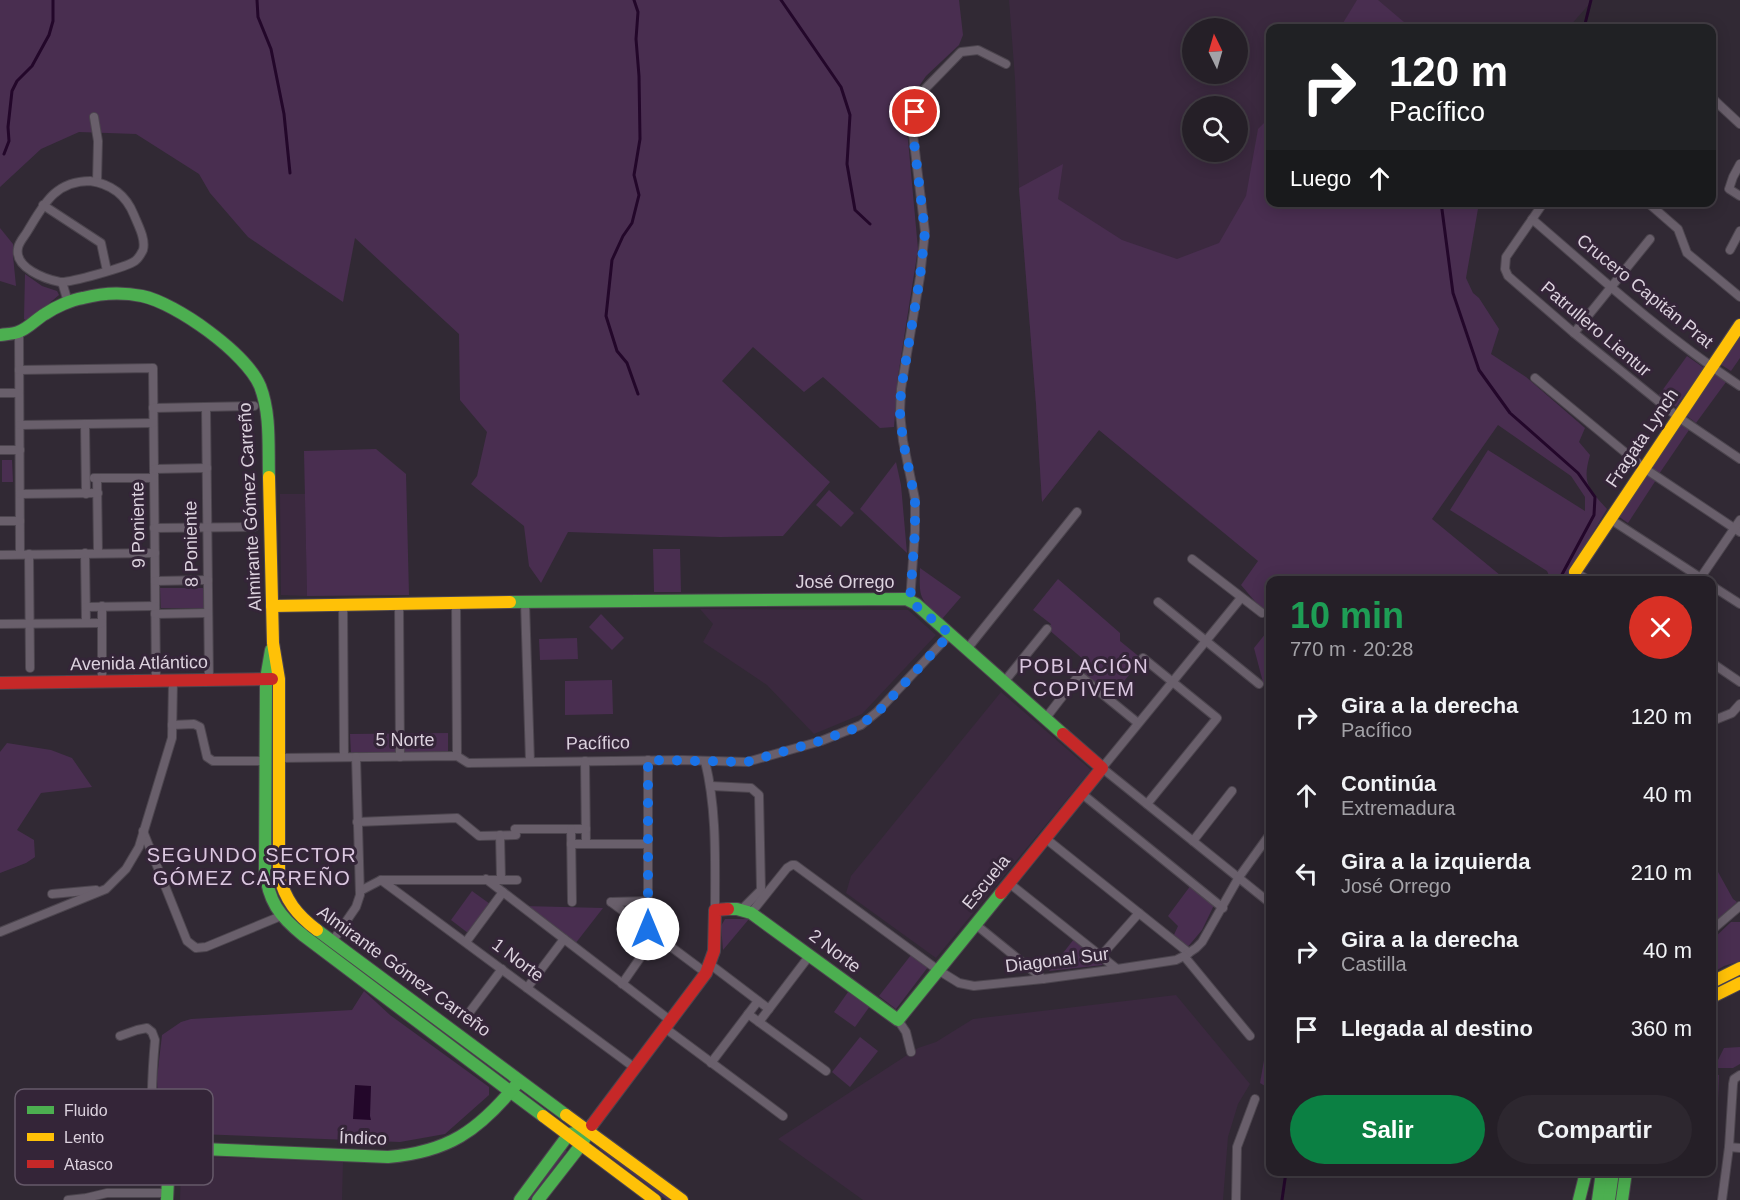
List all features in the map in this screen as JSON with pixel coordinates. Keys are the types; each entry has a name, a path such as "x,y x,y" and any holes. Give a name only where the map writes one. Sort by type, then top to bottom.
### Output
{"main road":[{"name":"Almirante Gómez Carreño","path":"0,335 19,332 46,313 68,302 92,295 118,293 161,302 182,313 234,351 254,374 266,405 273,643 279,680 279,865 281,884 288,901 297,914 332,942 682,1200"},
{"name":"Fragata Lynch","path":"1575,572 1740,325"},
{"name":"José Orrego","path":"525,602 902,599 910,601 1102,768"},
{"path":"272,606 525,602"},
{"name":"Almirante Gómez Carreño","path":"273,643 266,679 265,878 269,896 281,916 314,944 655,1200"},
{"name":"Avenida Atlántico","path":"0,683 279,680"},
{"name":"Escuela","path":"898,1020 1102,768"},
{"path":"538,1200 581,1145 589,1130 708,969 714,948 715,910 747,911"},
{"name":"2 Norte","path":"747,911 898,1020"},
{"path":"1716,980 1740,968"},
{"path":"1716,995 1740,983"},
{"name":"Índico","path":"213,1149 388,1157 414,1155 440,1148 476,1128 520,1079"},
{"path":"520,1200 568,1134 589,1130"},
{"path":"1579,1200 1585,1176"},
{"path":"1598,1200 1601,1176"},
{"path":"1609,1200 1612,1176"},
{"path":"1622,1200 1625,1176"}],"street":[{"path":"910,601 915,499 903,441 900,413 901,390 920,277 925,232 913,134 915,112 923,91 961,52 978,50 1006,64"},
{"path":"1716,102 1740,124"},
{"path":"94,117 98,141 97,182"},
{"path":"1740,164 1729,189 1740,196"},
{"path":"83,181 97,182 113,188 129,204 143,242 141,255 135,261 107,271 62,282 36,273 23,265 18,258 19,245 43,205 56,191 69,184 83,181"},
{"path":"43,205 101,243 107,271"},
{"path":"1532,219 1540,207"},
{"path":"1653,207 1678,229 1687,252 1740,297"},
{"name":"Patrullero Lientur","path":"1532,219 1506,257 1505,269 1508,276 1678,417 1740,459"},
{"name":"Crucero Capitán Prat","path":"1532,219 1612,288 1712,367 1740,386"},
{"path":"1730,250 1740,231"},
{"path":"1574,333 1650,239"},
{"path":"62,282 68,302"},
{"path":"19,332 20,521 30,624 30,668"},
{"name":"9 Poniente","path":"20,370 153,368 156,681"},
{"path":"1535,378 1644,468 1737,530"},
{"path":"0,393 19,393"},
{"path":"153,408 254,406"},
{"name":"8 Poniente","path":"206,407 209,680"},
{"path":"20,425 153,423"},
{"path":"85,424 86,494"},
{"path":"0,450 20,450"},
{"path":"85,478 207,468"},
{"path":"98,478 98,553"},
{"path":"20,494 98,493"},
{"path":"967,649 1077,512"},
{"path":"1610,519 1695,576"},
{"path":"1704,576 1737,530 1740,520"},
{"path":"0,521 20,521"},
{"path":"154,528 254,527"},
{"path":"0,555 155,553"},
{"path":"85,554 86,623"},
{"path":"1192,559 1262,614"},
{"path":"1575,572 1581,576"},
{"path":"155,581 208,580"},
{"path":"1716,589 1740,604"},
{"path":"1102,768 1241,598"},
{"path":"456,602 457,756"},
{"path":"525,602 530,762"},
{"path":"1158,602 1260,684"},
{"path":"399,603 400,757"},
{"path":"343,604 344,757"},
{"path":"102,606 102,681"},
{"path":"86,607 208,613"},
{"path":"0,624 102,623"},
{"path":"1004,682 1047,628"},
{"name":"Pacífico","path":"530,762 648,760 747,762 820,741 856,728 878,712 950,634"},
{"path":"1143,658 1217,718 1147,804"},
{"path":"1716,666 1740,682"},
{"path":"1045,718 1079,675 1138,723"},
{"path":"0,932 106,889 131,862 139,847 172,738 173,681"},
{"path":"1716,719 1732,712 1740,704"},
{"path":"171,725 194,724 200,727 207,757 213,761 265,761"},
{"name":"5 Norte","path":"279,758 457,756 468,763 530,762"},
{"path":"332,942 359,899 356,757"},
{"path":"648,760 648,929"},
{"path":"585,761 586,844"},
{"path":"705,761 711,786 714,823 715,910"},
{"name":"José Orrego","path":"1102,768 1266,900"},
{"path":"711,786 752,788 759,795 761,890 747,911"},
{"path":"1193,841 1232,791"},
{"path":"1081,793 1223,908"},
{"path":"357,822 457,818 479,836 516,835 515,830 586,829"},
{"path":"571,829 572,902"},
{"path":"143,831 187,940 196,948 206,947 281,916"},
{"path":"500,835 501,879"},
{"path":"1045,838 1139,913 1187,955 1250,1036"},
{"path":"1187,955 1202,942 1239,877 1266,840"},
{"path":"571,844 647,844"},
{"name":"Diagonal Sur","path":"747,911 789,866 795,865 938,970 958,983 969,986 1117,969 1176,960 1187,955"},
{"path":"360,891 381,879 518,880"},
{"name":"1 Norte","path":"381,879 635,1068"},
{"path":"486,879 622,984 711,1063 783,1116"},
{"path":"1009,883 1117,969"},
{"path":"52,894 106,889"},
{"path":"466,942 503,892"},
{"path":"648,901 611,902 656,935 769,1009"},
{"path":"1716,928 1735,916 1740,906"},
{"path":"1100,957 1139,913"},
{"path":"975,924 1044,979"},
{"path":"622,984 656,935"},
{"path":"527,988 564,939"},
{"path":"759,1022 810,955"},
{"path":"469,1013 502,969"},
{"path":"711,1063 758,1001"},
{"path":"748,1014 826,1071"},
{"name":"2 Norte","path":"898,1020 909,1038 911,1052"},
{"path":"120,1036 147,1028 154,1035 152,1089"},
{"path":"1722,1200 1729,1147 1733,1084 1734,1079 1740,1075"},
{"path":"1236,1200 1237,1147 1255,1099"},
{"path":"1729,1147 1740,1148"},
{"path":"68,1200 107,1193 168,1197"}],"shaded area":[{"path":"0,0 959,0 963,35 959,45 926,76 911,98 906,118 918,249 898,376 894,427 880,428 823,377 804,392 753,347 722,381 830,482 783,536 720,537 568,532 541,583 529,566 524,526 471,484 477,476 487,432 460,400 459,334 355,238 343,302 248,237 210,193 199,174 136,134 79,132 41,149 0,187"},
{"path":"1009,0 1593,0 1572,24 1266,24 1266,207 1269,207 1211,523 1099,430 1042,502 1019,188"},
{"path":"1357,0 1378,0 1406,24 1342,24"},
{"path":"1266,121 1266,207 1478,207 1466,278 1473,293 1479,298 1499,329 1491,354 1526,377 1585,428 1579,442 1590,455 1587,472 1588,485 1607,509 1570,571 1573,576 1549,576 1547,571 1450,510 1488,450 1585,511 1585,497 1571,476 1498,425 1432,519 1501,576 1266,576 1266,614 1241,585 1258,561 1099,430 1042,502 1019,188 1063,164 1058,199 1122,240 1177,259 1219,243 1246,196 1258,129"},
{"path":"0,228 13,244 16,286 0,281"},
{"path":"25,274 42,286 57,291 59,295 28,321 24,319"},
{"path":"1740,334 1740,358 1731,371 1720,364"},
{"path":"1687,356 1704,368 1676,407 1659,395"},
{"path":"1712,372 1726,382 1696,423 1683,413"},
{"path":"1679,418 1691,427 1659,474 1648,466"},
{"path":"376,449 406,474 409,595 307,596 304,451"},
{"path":"2,460 12,460 13,482 2,482"},
{"path":"896,462 901,485 907,553 860,509"},
{"path":"1646,474 1656,480 1628,523 1618,516"},
{"path":"829,490 854,513 841,527 816,505"},
{"path":"280,494 305,494 307,596 281,595"},
{"path":"653,549 680,549 681,592 654,592"},
{"path":"920,568 961,597 942,619 922,597"},
{"path":"1058,579 1120,633 1120,641 1142,659 1112,696 1084,674 1091,666 1048,629 1051,624 1033,610"},
{"path":"160,588 205,588 206,608 161,608"},
{"path":"700,609 908,610 936,635 862,714 814,734 767,685 703,642 713,624"},
{"path":"601,614 624,638 612,650 589,627"},
{"path":"1266,633 1266,694 1254,648"},
{"path":"577,638 578,659 540,660 539,639"},
{"path":"612,680 613,714 565,715 565,681"},
{"path":"1001,692 1091,770 936,958 846,893 851,876"},
{"path":"448,733 448,753 351,754 350,734"},
{"path":"7,743 51,750 72,758 92,787 41,793 17,830 34,840 35,857 0,873 0,752"},
{"path":"1716,868 1733,899 1737,902 1716,921"},
{"path":"1191,885 1215,903 1202,930 1186,949 1173,937 1178,926 1168,916"},
{"path":"472,891 490,904 468,933 451,920"},
{"path":"523,906 603,908 575,944"},
{"path":"725,919 749,919 723,950 721,926"},
{"path":"1731,922 1740,922 1740,961 1716,971 1716,936"},
{"path":"1074,939 1103,965 1049,971"},
{"path":"911,955 928,967 896,1009 879,996"},
{"path":"364,991 390,1015 489,1087 489,1095 445,1134 400,1142 213,1135 213,1089 157,1089 162,1035 181,1022 191,1019 352,1010"},
{"path":"848,992 870,1006 855,1027 834,1012"},
{"path":"1176,995 1250,1084 1238,1104 1228,1137 1223,1200 863,1200 778,1139 918,1048 936,1042 973,1019"},
{"path":"860,1037 878,1051 850,1087 832,1072"},
{"path":"1740,1047 1740,1064 1733,1068 1716,1068 1724,1048"},
{"path":"1266,1049 1266,1087 1260,1083"},
{"path":"1716,1075 1719,1075 1718,1102 1716,1102"},
{"path":"355,1085 371,1086 371,1120 353,1119"},
{"path":"601,1147 673,1200 667,1200 599,1149"},
{"path":"564,1149 567,1151 531,1200 526,1200"},
{"path":"213,1157 343,1162 342,1200 180,1200 181,1185 213,1185"}],"waterway":[{"path":"4,154 9,141 8,127 12,91 17,81 32,66 49,35 53,21 53,0"},
{"path":"257,0 258,17 271,49 284,114 290,173"},
{"path":"634,0 638,12 636,39 640,139 634,175 639,195 632,223 612,260 606,316 617,351 627,363 638,394"},
{"path":"781,0 841,87 850,115 847,164 855,210 870,224"},
{"path":"1585,24 1591,0"},
{"path":"1442,207 1453,293 1479,370 1510,413 1578,473 1595,497 1594,515 1561,576"},
{"path":"1282,1200 1285,1176"}],"traffic: fast":[{"path":"0,335 22,331 49,311 63,304 97,295 142,296 173,308 225,345 252,373 260,386 266,408 269,477"},
{"path":"510,602 906,599 916,604 1063,734"},
{"path":"271,650 266,679 265,869 269,890 276,907 304,936 543,1116"},
{"path":"728,909 751,913 898,1020 1001,893"},
{"path":"317,930 566,1115"},
{"path":"213,1149 388,1157 428,1150 445,1144 475,1127 516,1085"},
{"path":"538,1200 581,1145 592,1125"},
{"path":"520,1200 569,1134 575,1133"},
{"path":"1579,1200 1585,1176"},
{"path":"1598,1200 1601,1176"},
{"path":"1609,1200 1612,1176"},
{"path":"1622,1200 1625,1176"},
{"path":"167,1200 168,1185"}],"traffic: slow":[{"path":"1575,572 1740,325"},
{"path":"269,477 273,643 279,679 279,875 293,906 303,919 317,930"},
{"path":"272,606 510,602"},
{"path":"1716,980 1740,968"},
{"path":"1716,995 1740,983"},
{"path":"566,1115 682,1200"},
{"path":"543,1116 655,1200"}],"traffic: jam":[{"path":"0,683 272,679"},
{"path":"1001,893 1102,768 1063,734"},
{"path":"592,1125 706,973 714,951 715,910 728,909"}],"district":[{"name":"POBLACIÓN COPIVEM","path":"1084,678"},
{"name":"SEGUNDO SECTOR GÓMEZ CARREÑO","path":"252,866"}],"route":[{"path":"648,929 648,760 747,762 856,728 878,712 950,634 910,601 915,499 903,441 900,413 901,390 920,277 925,232 913,134 915,112"}]}
